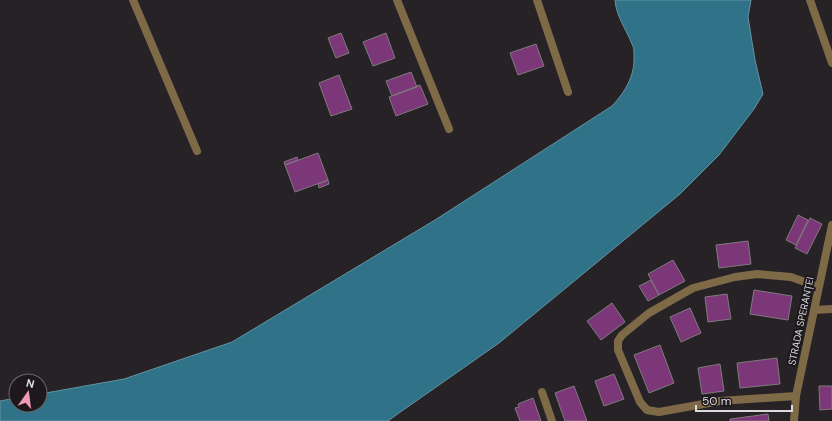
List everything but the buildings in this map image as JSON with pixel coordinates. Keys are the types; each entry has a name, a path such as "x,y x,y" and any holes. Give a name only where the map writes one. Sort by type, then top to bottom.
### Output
{"street":[{"path":"133,0 197,151"},
{"path":"397,0 450,130"},
{"path":"537,0 568,92"},
{"path":"810,0 832,63"},
{"name":"STRADA SPERANȚEI","path":"794,421 796,396 832,225"},
{"path":"796,396 720,401 659,412 647,410 640,402 618,350 618,341 622,334 649,313 693,288 735,277 757,274 791,277 818,287"},
{"path":"814,310 832,309"},
{"path":"542,392 552,421"}],"water":[{"path":"615,0 751,0 748,17 755,60 763,94 754,109 719,155 680,194 499,343 388,421 0,421 0,401 8,400 8,413 48,413 48,393 124,379 232,342 435,220 612,106 625,89 631,77 634,63 633,47 619,17"}]}
